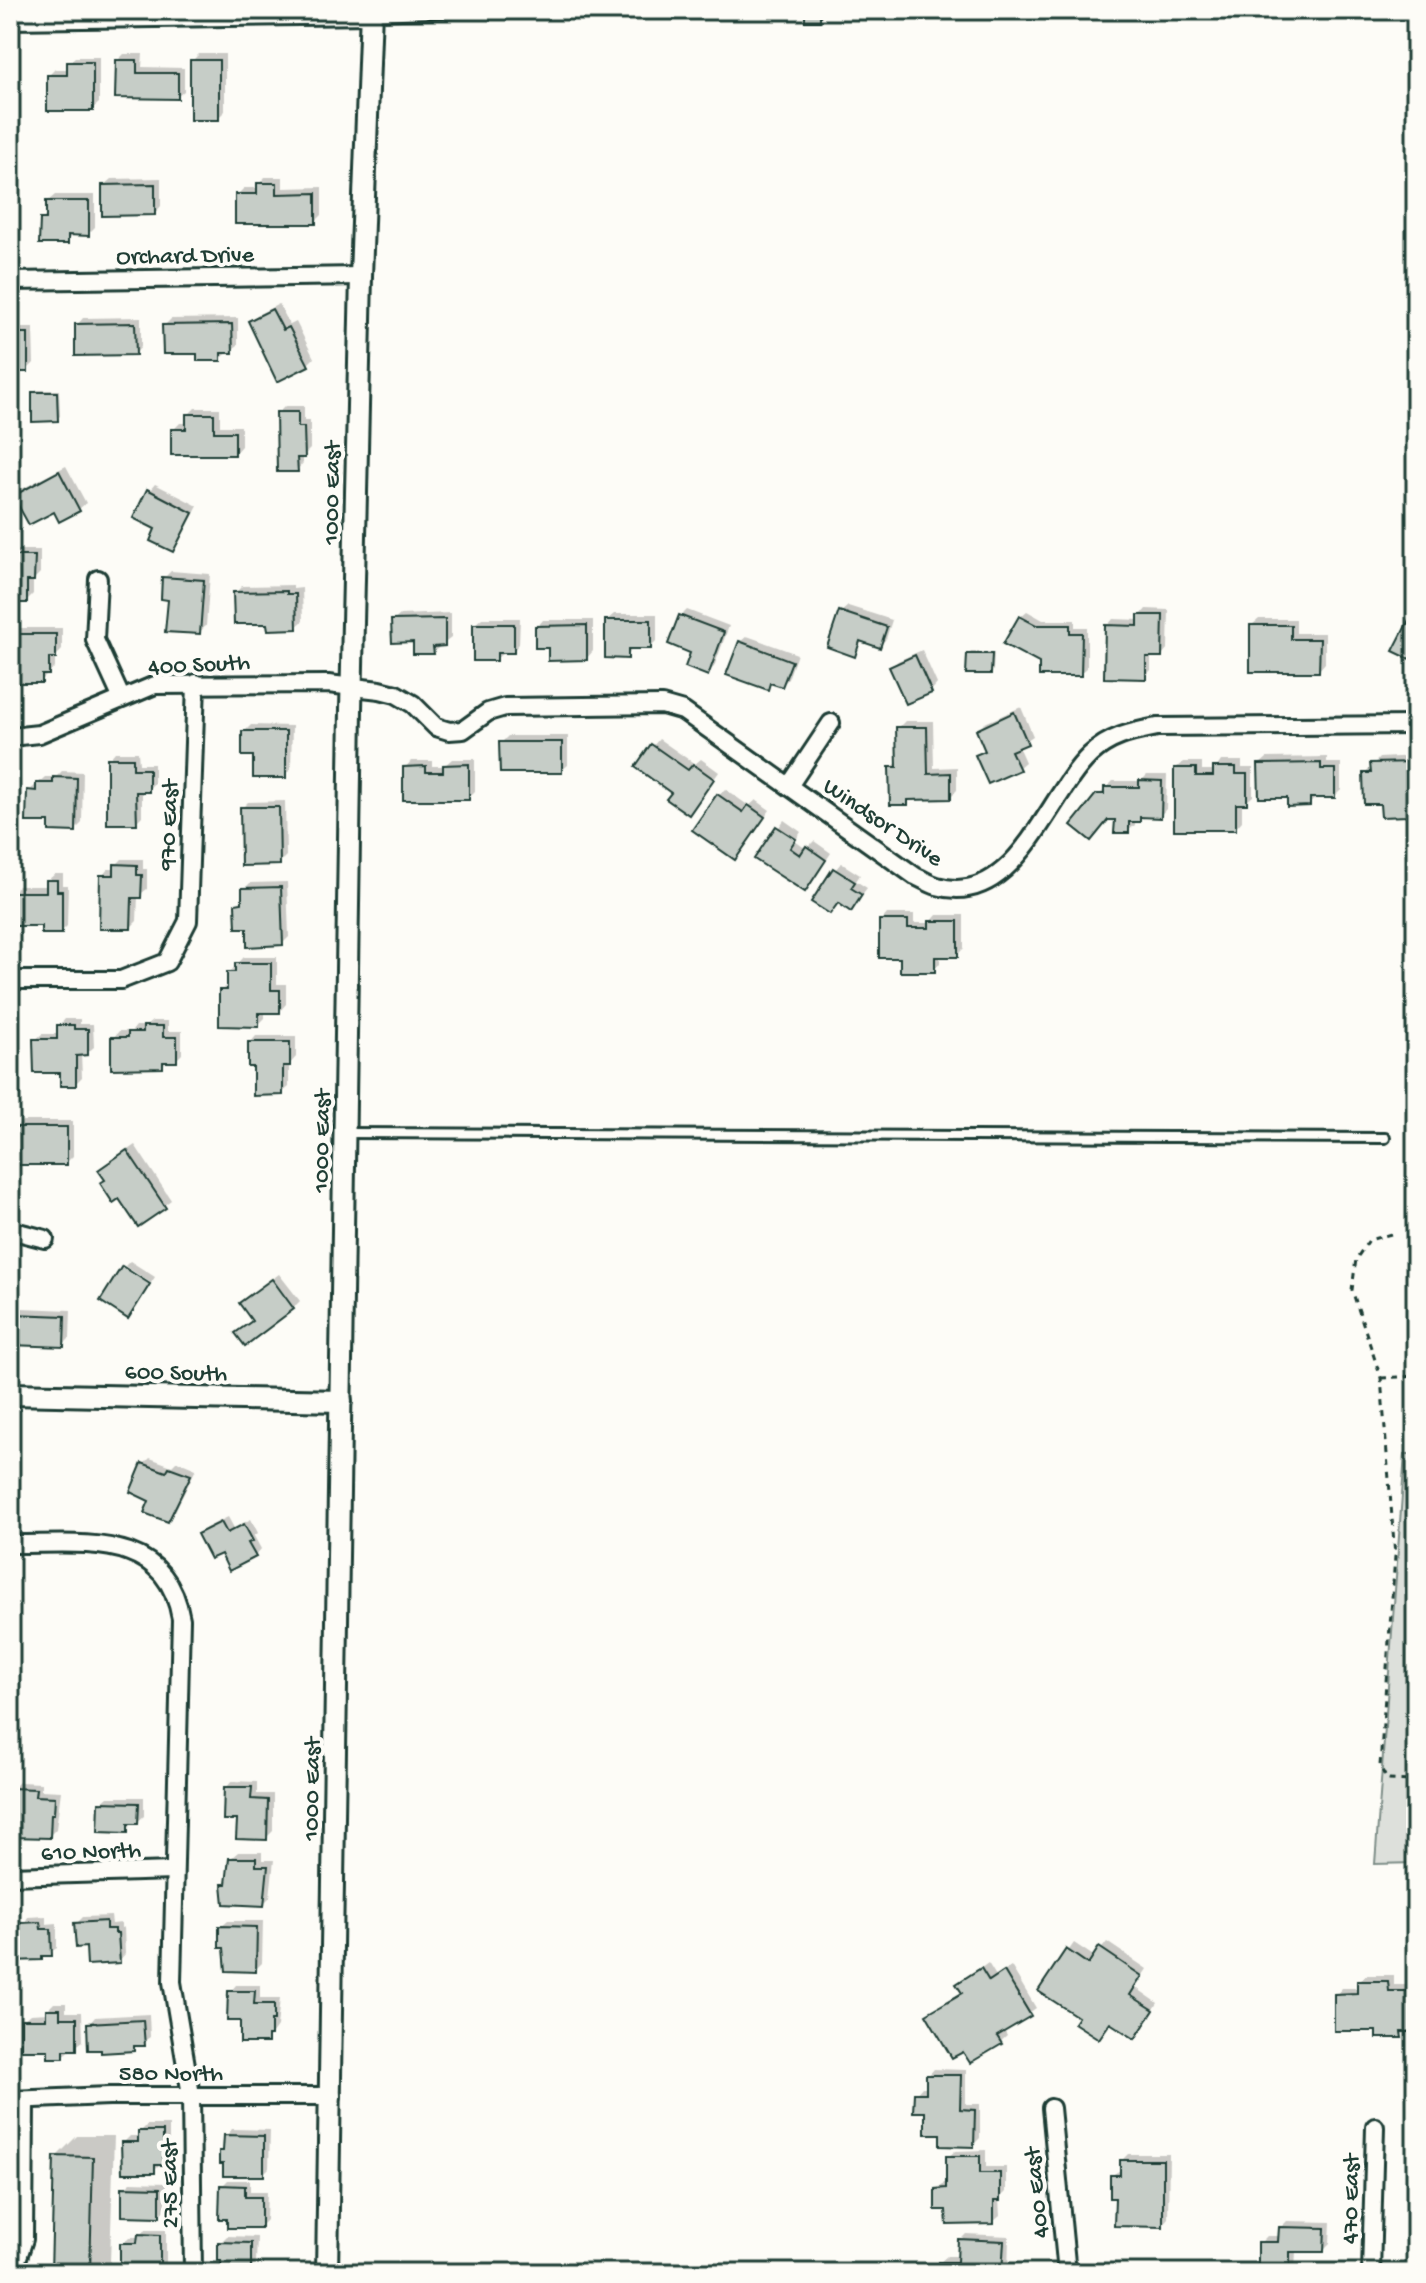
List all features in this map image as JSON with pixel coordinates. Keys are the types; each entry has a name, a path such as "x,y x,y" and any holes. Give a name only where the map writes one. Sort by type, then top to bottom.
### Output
{"street":[{"path":"10,20 371,12"},
{"name":"1000 East","path":"327,2273 352,686 361,276 371,12"},
{"name":"Orchard Drive","path":"10,281 361,276"},
{"path":"98,579 95,640 121,697"},
{"name":"970 East","path":"10,980 121,980 167,962 188,921 196,683"},
{"name":"400 South","path":"10,737 39,734 155,685 352,686"},
{"name":"Windsor Drive","path":"352,686 396,694 413,704 436,727 449,731 463,730 488,712 505,707 662,705 683,711 915,876 938,886 962,889 987,882 1011,865 1090,755 1120,734 1157,727 1416,725"},
{"path":"789,786 831,723"},
{"path":"10,1230 45,1239"},
{"name":"600 South","path":"10,1394 341,1401"},
{"name":"275 East","path":"10,1544 118,1546 147,1560 166,1579 177,1597 181,1619 172,1982 191,2095 193,2273"},
{"name":"610 North","path":"10,1876 173,1871"},
{"name":"580 North","path":"17,2100 109,2096 332,2096"},
{"path":"13,2264 24,2239 17,2100"},
{"name":"400 East","path":"1051,2108 1067,2273"},
{"name":"470 East","path":"1371,2273 1375,2127"}],"lane":[{"path":"371,12 519,10"},
{"path":"347,1133 1385,1138"}],"path":[{"path":"1391,1234 1369,1240 1356,1259 1352,1290 1381,1378 1395,1556 1380,1766 1387,1780 1416,1781"},
{"path":"1381,1378 1416,1376"}],"shaded area":[{"path":"1405,1454 1416,1454 1416,1863 1375,1864"}],"building":[{"path":"805,10 820,10 820,21 805,21"},
{"path":"116,60 137,60 137,73 178,73 178,99 115,98"},
{"path":"190,60 219,60 219,120 190,120"},
{"path":"67,62 93,62 93,111 47,111 47,75 67,75"},
{"path":"10,180 14,180 13,230 10,230"},
{"path":"257,183 277,183 277,194 316,193 316,224 235,224 235,194 257,194"},
{"path":"155,184 155,215 102,216 102,185"},
{"path":"46,201 89,201 89,236 68,235 68,244 39,244 40,219 46,219"},
{"path":"272,309 283,330 289,327 309,366 277,382 248,321"},
{"path":"135,323 136,355 75,356 75,324"},
{"path":"232,324 233,353 221,353 221,361 197,361 197,354 163,354 162,325"},
{"path":"10,333 28,333 28,372 10,372"},
{"path":"32,392 57,392 58,421 32,422"},
{"path":"276,412 298,412 298,427 304,427 305,458 297,458 298,472 277,472"},
{"path":"186,414 214,414 214,432 235,432 235,455 171,455 171,429 186,429"},
{"path":"59,471 80,511 59,522 54,512 29,525 13,496"},
{"path":"147,489 193,513 173,552 150,541 155,529 133,518"},
{"path":"10,556 35,556 34,581 27,581 27,603 10,603"},
{"path":"162,577 204,580 200,634 165,632 168,600 161,599"},
{"path":"287,591 287,594 296,594 297,629 268,630 267,624 234,624 233,592"},
{"path":"1416,606 1416,662 1393,651"},
{"path":"839,611 887,627 880,648 860,641 855,657 827,647"},
{"path":"679,615 724,632 708,676 685,667 690,653 668,644"},
{"path":"1138,615 1163,615 1162,657 1146,657 1146,679 1104,678 1105,625 1138,626"},
{"path":"1019,616 1036,625 1070,625 1070,633 1082,633 1081,676 1039,676 1039,663 1003,644"},
{"path":"445,619 445,646 433,647 434,654 413,654 413,642 392,643 391,620"},
{"path":"605,620 651,620 651,649 628,649 628,659 605,658"},
{"path":"473,624 514,624 514,653 497,653 497,661 473,661"},
{"path":"587,625 587,660 548,661 548,648 535,648 535,626"},
{"path":"1250,625 1291,625 1291,639 1320,639 1319,672 1250,672"},
{"path":"10,634 56,634 56,658 49,658 49,675 42,675 42,683 12,683"},
{"path":"739,641 792,661 782,687 770,683 768,690 726,675"},
{"path":"967,654 992,654 991,674 966,674"},
{"path":"915,655 932,693 906,704 889,667"},
{"path":"1014,712 1028,744 1011,751 1020,770 988,784 975,755 985,751 976,730"},
{"path":"896,727 927,727 928,774 951,773 951,799 908,800 908,805 890,805 889,767 897,767"},
{"path":"242,731 286,731 286,778 253,778 253,756 242,756"},
{"path":"499,742 562,742 562,773 500,773"},
{"path":"651,744 688,770 693,764 714,779 689,815 666,799 671,793 635,767"},
{"path":"107,758 133,758 133,769 149,769 149,792 136,792 137,824 107,824"},
{"path":"1416,762 1416,805 1407,805 1408,816 1381,817 1380,804 1364,804 1363,773 1371,773 1370,763"},
{"path":"1321,763 1321,769 1335,769 1335,798 1310,798 1310,806 1287,807 1287,798 1259,798 1258,764"},
{"path":"469,764 469,800 403,800 403,767 426,766 426,772 443,772 443,765"},
{"path":"1213,767 1236,767 1236,774 1247,774 1247,804 1236,804 1236,830 1174,830 1174,768 1196,768 1196,776 1213,776"},
{"path":"53,777 77,778 76,832 49,831 49,822 26,822 27,790 36,791 36,783 53,783"},
{"path":"1139,780 1162,781 1161,818 1140,817 1140,822 1129,822 1129,833 1114,833 1115,820 1108,820 1091,841 1071,825 1096,794 1104,794 1104,787 1139,787"},
{"path":"717,794 743,812 748,805 765,817 735,860 692,830"},
{"path":"240,807 279,807 280,865 241,866"},
{"path":"776,826 796,839 790,848 800,855 806,846 826,860 805,892 754,859"},
{"path":"114,864 137,865 137,875 142,875 141,898 132,898 131,929 99,929 100,875 114,875"},
{"path":"833,868 855,882 851,888 862,895 851,912 838,903 830,914 811,902"},
{"path":"46,880 57,880 57,891 62,891 62,934 41,934 41,926 10,926 10,892 46,892"},
{"path":"281,887 283,945 247,947 247,928 236,928 235,904 242,903 242,888"},
{"path":"879,920 908,920 908,928 929,928 929,921 958,921 958,957 935,957 935,972 900,972 900,958 879,958"},
{"path":"235,963 271,963 271,990 280,990 280,1013 259,1013 259,1027 219,1026 219,990 227,990 227,972 235,972"},
{"path":"57,1025 88,1029 88,1055 76,1056 76,1086 60,1086 60,1073 34,1073 33,1039 57,1039"},
{"path":"143,1026 163,1026 163,1037 177,1037 177,1062 163,1062 163,1068 111,1069 111,1037 128,1037 128,1032 143,1032"},
{"path":"248,1042 290,1042 290,1066 283,1066 283,1095 253,1096 253,1067 248,1067"},
{"path":"13,1127 67,1127 67,1165 13,1165"},
{"path":"127,1150 166,1208 138,1227 119,1199 113,1203 100,1183 105,1180 98,1170"},
{"path":"122,1266 150,1284 128,1319 100,1301"},
{"path":"272,1279 294,1309 245,1346 235,1333 252,1321 239,1303"},
{"path":"12,1314 65,1316 64,1347 11,1345"},
{"path":"142,1463 166,1472 169,1467 191,1475 168,1522 144,1513 149,1501 130,1492"},
{"path":"221,1522 227,1533 244,1524 253,1541 248,1543 256,1557 229,1571 221,1554 210,1559 197,1534"},
{"path":"224,1787 252,1787 251,1799 268,1800 267,1840 236,1839 237,1820 223,1820"},
{"path":"10,1788 36,1789 35,1796 55,1797 50,1838 10,1837"},
{"path":"99,1802 139,1803 138,1824 128,1824 128,1833 98,1832"},
{"path":"229,1858 256,1858 256,1866 268,1866 264,1906 224,1904 222,1884 226,1884"},
{"path":"106,1921 106,1929 115,1929 118,1933 120,1963 87,1965 86,1947 76,1948 74,1923"},
{"path":"40,1922 41,1929 51,1929 52,1956 42,1956 42,1960 10,1961 10,1933 20,1932 20,1923"},
{"path":"219,1926 257,1927 256,1972 226,1971 224,1948 219,1948"},
{"path":"1099,1947 1142,1976 1130,1995 1154,2010 1135,2039 1110,2023 1099,2039 1074,2023 1078,2017 1038,1991 1066,1949 1088,1964"},
{"path":"981,1968 989,1981 1004,1971 1031,2016 997,2036 1002,2044 970,2063 963,2052 952,2058 926,2014 962,1993 956,1984"},
{"path":"1357,1981 1388,1981 1389,1991 1413,1991 1414,2032 1401,2032 1402,2038 1376,2038 1376,2031 1334,2031 1334,1994 1357,1993"},
{"path":"228,1991 255,1991 254,2004 274,2004 274,2021 271,2021 268,2043 240,2043 240,2021 227,2021"},
{"path":"46,2009 60,2009 60,2018 77,2018 77,2050 64,2050 64,2058 48,2058 48,2050 21,2050 21,2019 46,2019"},
{"path":"143,2020 145,2046 134,2046 134,2051 101,2053 101,2050 88,2050 87,2023"},
{"path":"926,2075 961,2075 960,2109 975,2110 974,2147 940,2146 940,2134 925,2134 925,2112 913,2112 914,2093 926,2093"},
{"path":"138,2131 163,2131 163,2165 155,2165 155,2173 122,2173 121,2142 138,2142"},
{"path":"224,2135 264,2136 264,2176 223,2176 219,2151 223,2151"},
{"path":"54,2156 93,2157 90,2273 51,2273"},
{"path":"946,2156 980,2156 980,2173 1000,2173 1000,2201 994,2201 994,2224 947,2225 946,2210 935,2210 935,2189 946,2188"},
{"path":"1120,2160 1163,2160 1163,2227 1114,2226 1115,2198 1110,2198 1110,2175 1120,2175"},
{"path":"220,2185 245,2186 245,2197 261,2197 261,2228 227,2228 227,2219 219,2219"},
{"path":"122,2187 160,2188 160,2217 122,2216"},
{"path":"1279,2227 1325,2228 1324,2252 1290,2252 1290,2273 1258,2273 1258,2242 1278,2242"},
{"path":"138,2234 160,2235 160,2272 120,2271 120,2243 137,2243"},
{"path":"958,2239 1004,2241 1002,2273 938,2273 938,2262 957,2262"},
{"path":"218,2242 251,2243 251,2270 221,2270"}]}
